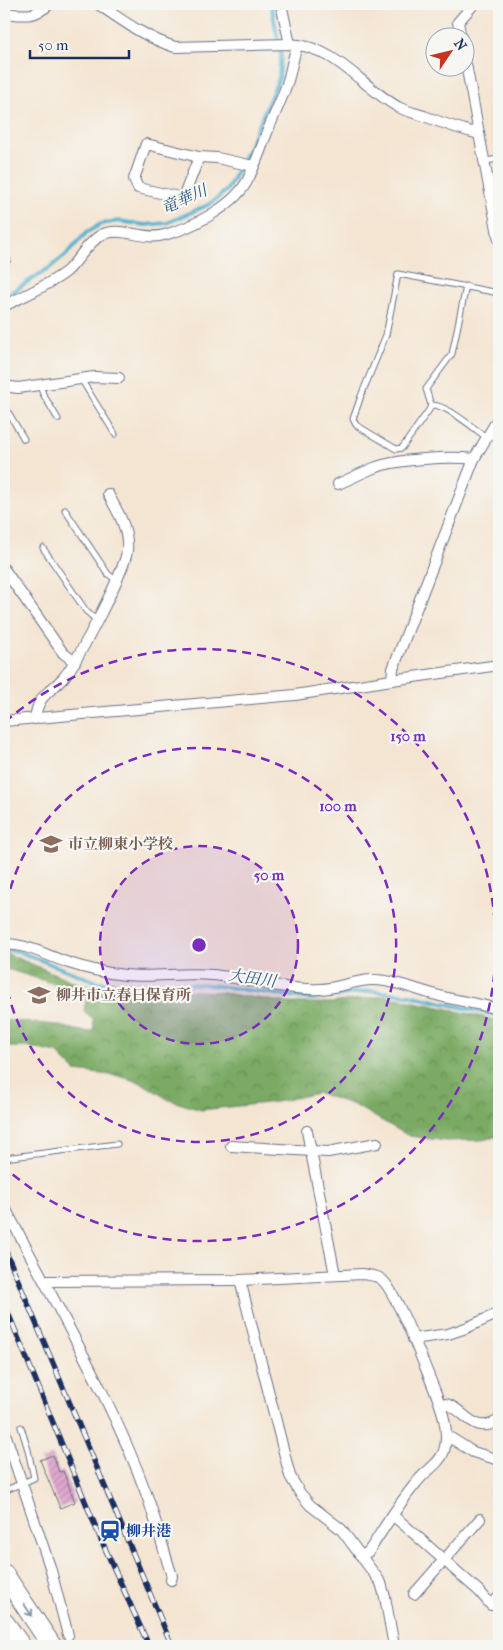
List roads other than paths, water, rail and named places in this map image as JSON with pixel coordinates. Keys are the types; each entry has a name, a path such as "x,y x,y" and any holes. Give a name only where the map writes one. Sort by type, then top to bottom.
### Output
{"highway":[{"path":"4,1574 52,1646"}],"street":[{"path":"4,13 25,15 40,13 50,4"},
{"path":"98,4 140,32 158,42 175,47 291,44 307,46 322,52 338,62 388,101 400,108 479,134"},
{"path":"4,306 54,280 71,266 88,245 101,235 112,232 125,232 147,236 163,236 218,210 232,200 245,184 289,78 294,55 281,4"},
{"path":"459,28 458,22 474,4"},
{"path":"469,78 484,161 497,216 499,240"},
{"path":"199,157 183,198 138,188 134,179 146,144 199,157 217,158 253,166"},
{"path":"4,386 18,388 94,377 119,378"},
{"path":"392,680 394,669 474,460 499,417"},
{"path":"338,484 375,467 400,462 462,458 474,460"},
{"path":"35,719 36,706 64,677 75,662 117,580 127,552 126,533 121,516 108,494"},
{"path":"4,569 63,653 75,662"},
{"path":"4,721 295,695 499,665"},
{"path":"4,944 28,947 71,964 94,970 124,974 152,976 205,974 298,988 321,989 374,980 394,983 442,997 499,1008"},
{"path":"307,1131 335,1275"},
{"path":"231,1146 328,1152 377,1143"},
{"path":"4,1206 44,1280 122,1434 146,1494 172,1576 171,1580"},
{"path":"44,1280 240,1280 362,1274 380,1278 389,1288 413,1339 440,1404 446,1435 444,1450 439,1462 427,1470 416,1483 369,1551 362,1556"},
{"path":"240,1280 290,1476 310,1506 340,1529 381,1583 386,1597 394,1646"},
{"path":"413,1339 448,1334 499,1314"},
{"path":"440,1404 448,1405 482,1426 490,1425 499,1420"},
{"path":"4,1430 50,1566 68,1635"},
{"path":"446,1435 473,1452 499,1460"},
{"path":"393,1516 480,1592 491,1605 499,1596"},
{"path":"414,1594 480,1519"}],"lane":[{"path":"484,161 499,159"},
{"path":"466,286 452,354 426,389 431,405 430,410 402,448 396,448 356,425 353,419 386,335 398,274 466,286 499,293"},
{"path":"82,379 115,434"},
{"path":"40,386 58,419"},
{"path":"431,405 437,405 445,409 486,437"},
{"path":"4,406 24,439"},
{"path":"65,510 108,574 117,580"},
{"path":"43,548 86,612 96,620"},
{"path":"4,1158 117,1144"},
{"path":"4,1491 34,1478 20,1426"}],"waterway":[{"name":"竜華川","path":"4,297 48,269 65,256 87,232 101,224 119,221 145,225 167,223 210,204 227,190 246,154 279,78 281,55 271,4"},
{"name":"大田川","path":"4,950 17,951 97,982 152,985 203,984 310,999 371,991 409,995 499,1016"}],"railway":[{"path":"4,1247 172,1646"},
{"path":"4,1303 99,1535 149,1646"}],"place":[{"name":"市立柳東小学校","path":"51,844"},
{"name":"柳井市立春日保育所","path":"39,995"},
{"name":"柳井港","path":"110,1531"}]}
